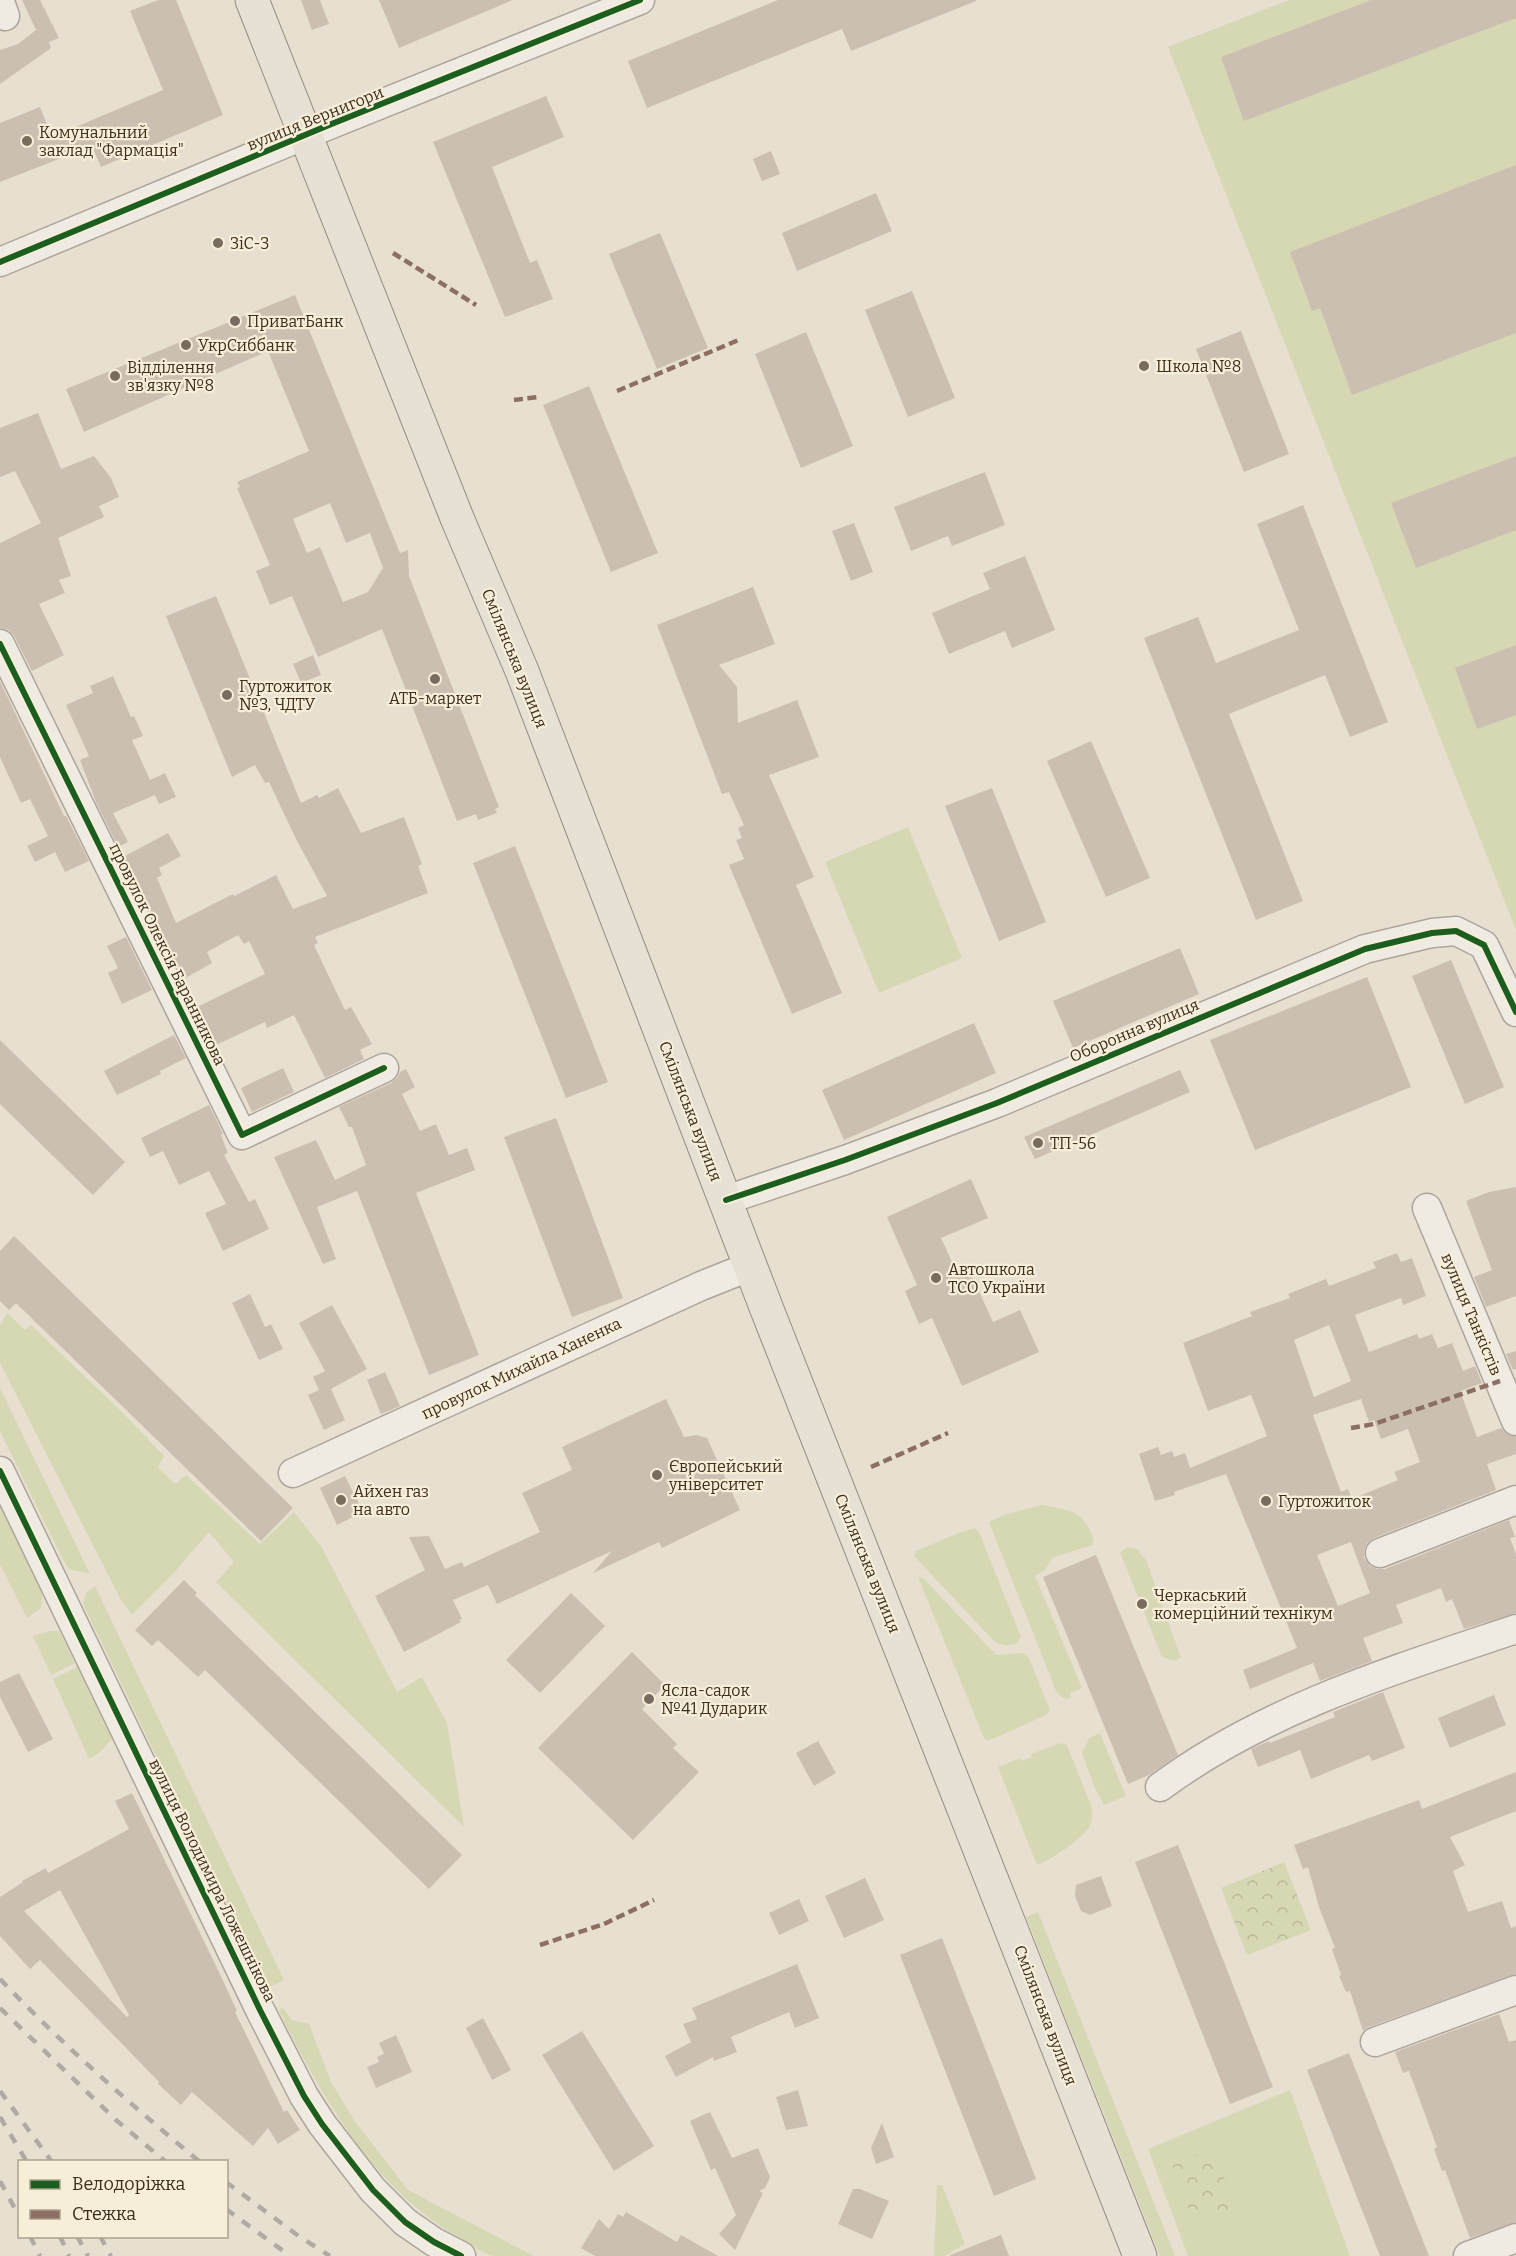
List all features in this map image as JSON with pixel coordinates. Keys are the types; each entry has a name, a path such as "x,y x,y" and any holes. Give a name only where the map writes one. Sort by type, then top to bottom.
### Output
{"main road":[{"name":"Смілянська вулиця","path":"252,0 304,137 457,518 522,671 751,1266 1140,2256"}],"street":[{"name":"вулиця Вернигори","path":"0,262 640,0"},
{"name":"провулок Олексія Баранникова","path":"0,644 242,1135 384,1068"},
{"name":"Оборонна вулиця","path":"726,1200 845,1160 997,1103 1365,949 1432,933 1456,931 1484,945 1516,1012"},
{"name":"вулиця Танкістів","path":"1427,1208 1516,1421"},
{"name":"провулок Михайла Ханенка","path":"293,1473 701,1286 751,1266"},
{"name":"вулиця Володимира Ложешнікова","path":"0,1471 260,2010 304,2096 322,2124 373,2190 405,2222 434,2242 461,2256"},
{"path":"1380,1553 1516,1500"},
{"path":"1160,1787 1188,1767 1290,1711 1401,1668 1516,1629"},
{"path":"1375,2042 1516,1990"},
{"path":"1468,2256 1516,2238"}],"green space":[{"path":"1289,0 1516,0 1516,930 1168,47"},
{"path":"908,827 962,958 879,993 825,862"},
{"path":"7,1313 25,1330 31,1325 122,1412 164,1456 158,1467 175,1484 186,1475 260,1544 294,1512 321,1546 397,1692 422,1677 447,1723 464,1827 216,1582 234,1562 209,1532 172,1575 132,1615 120,1598 0,1363 0,1325"},
{"path":"0,1388 90,1574 69,1569 63,1560 0,1431"},
{"path":"1042,1505 1075,1513 1085,1522 1094,1540 1092,1545 1052,1558 1045,1570 1035,1576 1082,1688 1070,1693 1071,1698 1069,1699 1062,1698 1056,1691 989,1522 1004,1515"},
{"path":"0,1506 42,1594 41,1608 27,1618 0,1564"},
{"path":"975,1528 979,1532 1021,1637 1013,1645 1006,1646 995,1642 914,1556 916,1551"},
{"path":"1128,1547 1137,1549 1146,1560 1181,1658 1174,1661 1162,1657 1120,1552"},
{"path":"918,1577 923,1578 996,1655 1024,1653 1029,1658 1050,1710 1046,1715 993,1739 984,1738"},
{"path":"95,1586 284,1980 268,1988 83,1604 86,1593"},
{"path":"59,1631 75,1663 51,1675 33,1636"},
{"path":"77,1667 112,1739 100,1752 89,1759 53,1679"},
{"path":"1100,1733 1126,1796 1104,1805 1094,1786 1082,1753 1089,1738"},
{"path":"1061,1743 1067,1745 1092,1808 1092,1820 1085,1832 1073,1843 1037,1865 998,1767 1020,1758 1021,1761 1032,1757 1031,1754"},
{"path":"1284,1862 1311,1930 1247,1955 1221,1888"},
{"path":"1038,1912 1175,2256 1160,2256 1026,1917"},
{"path":"282,2007 292,2020 309,2024 331,2082 354,2120 408,2190 534,2256 493,2256 485,2253 429,2218 401,2194 376,2168 332,2108 279,2011"},
{"path":"1290,2090 1350,2256 1188,2256 1148,2149"},
{"path":"1212,2149 1236,2206 1194,2223 1172,2164"},
{"path":"937,2185 942,2185 965,2244 945,2256 934,2256"}],"building":[{"path":"22,0 40,0 59,38 49,42 51,48 0,84 0,50 18,44 36,30"},
{"path":"158,0 176,0 223,115 101,167 92,146 0,182 0,123 40,107 52,137 163,90 130,11"},
{"path":"301,0 320,0 329,24 312,30"},
{"path":"379,0 513,0 399,48"},
{"path":"778,0 976,1 851,51 842,29 647,108 628,61"},
{"path":"1371,0 1516,0 1516,18 1244,121 1221,57"},
{"path":"546,96 564,137 492,167 530,263 537,260 553,299 505,317 433,142"},
{"path":"771,151 780,174 762,181 753,159"},
{"path":"1516,165 1516,333 1352,395 1320,308 1312,311 1290,252"},
{"path":"876,193 892,231 797,271 782,233"},
{"path":"660,233 708,348 657,369 609,254"},
{"path":"912,291 955,398 908,417 865,310"},
{"path":"295,295 400,553 408,550 409,576 499,807 495,809 497,813 478,820 476,814 457,821 382,629 318,657 292,596 270,605 256,571 270,565 237,488 240,487 237,482 309,451 268,351 84,432 66,389","holes":["330,503 346,543 370,533 383,568 368,592 343,602 320,547 307,553 293,519"]},
{"path":"1241,331 1289,454 1244,472 1196,349"},
{"path":"806,332 853,446 801,468 755,354"},
{"path":"589,386 658,553 611,572 543,405"},
{"path":"38,413 61,469 94,456 111,478 119,497 99,506 104,517 58,538 71,576 59,580 65,593 39,604 64,655 32,671 14,636 9,630 0,628 0,543 41,523 15,471 0,477 0,428"},
{"path":"1516,456 1516,530 1416,568 1391,503"},
{"path":"985,472 1005,525 952,546 948,536 911,551 894,507"},
{"path":"1303,505 1388,722 1350,737 1325,675 1229,714 1303,901 1256,920 1144,638 1198,617 1216,663 1299,630 1257,524"},
{"path":"854,523 873,572 851,581 832,531"},
{"path":"1025,556 1055,630 1012,648 1005,631 949,654 932,613 990,589 983,573"},
{"path":"753,587 775,644 719,665 737,687 738,723 797,700 819,757 769,775 814,877 796,885 842,993 792,1014 729,865 744,859 736,840 742,838 738,828 744,825 729,792 722,794 657,625"},
{"path":"216,596 301,803 317,795 319,798 338,788 361,833 404,817 422,864 418,866 428,893 315,937 318,943 314,945 345,1010 351,1007 372,1044 360,1050 364,1059 325,1078 294,1015 267,1028 265,1022 216,1045 197,1007 265,974 249,941 244,944 238,935 207,952 212,963 184,979 123,857 168,833 181,856 159,868 162,875 157,878 176,923 276,875 293,909 327,896 269,782 265,783 255,765 232,777 166,616"},
{"path":"1516,645 1516,715 1477,729 1455,668"},
{"path":"313,655 321,675 301,683 293,664"},
{"path":"113,676 131,717 134,716 143,736 132,740 150,780 165,773 176,797 159,804 155,795 113,813 128,842 118,847 96,802 80,760 89,756 66,705 93,693 90,686"},
{"path":"0,681 64,816 89,861 65,872 55,852 35,862 27,846 48,836 30,799 21,803 0,757"},
{"path":"1091,741 1150,878 1106,897 1047,761"},
{"path":"992,788 1046,922 999,941 945,806"},
{"path":"515,846 608,1082 566,1098 473,863"},
{"path":"126,937 152,990 122,1004 108,973 118,968 107,946"},
{"path":"1180,948 1199,994 1073,1048 1053,1001"},
{"path":"1451,960 1504,1087 1465,1104 1412,976"},
{"path":"1367,977 1411,1087 1255,1150 1210,1040"},
{"path":"974,1023 996,1073 844,1140 822,1090"},
{"path":"174,1035 186,1058 160,1071 161,1074 117,1095 104,1071"},
{"path":"0,1040 125,1162 93,1195 0,1104"},
{"path":"283,1068 294,1092 252,1112 241,1088"},
{"path":"406,1069 415,1087 402,1094 420,1131 436,1124 449,1155 467,1148 475,1170 416,1193 479,1355 429,1375 357,1191 317,1207 336,1259 323,1264 274,1157 316,1140 335,1180 366,1165 352,1127 349,1127 339,1107 391,1083 400,1072"},
{"path":"1180,1070 1190,1092 1035,1159 1024,1137"},
{"path":"209,1105 223,1134 221,1135 228,1153 224,1155 249,1202 255,1199 269,1229 223,1251 205,1213 226,1204 209,1171 179,1185 163,1151 150,1157 141,1138"},
{"path":"556,1118 623,1298 572,1317 504,1137"},
{"name":"Автошкола ТСО України","path":"971,1179 988,1218 941,1238 956,1271 967,1265 993,1322 1020,1310 1039,1352 962,1386 932,1318 919,1324 905,1291 917,1285 887,1217"},
{"path":"1516,1187 1516,1296 1486,1307 1474,1277 1492,1270 1466,1201 1489,1192"},
{"path":"14,1236 293,1508 261,1541 16,1303 9,1310 0,1301 0,1251"},
{"path":"1397,1253 1401,1262 1412,1258 1426,1296 1403,1305 1401,1298 1355,1315 1369,1352 1417,1334 1419,1339 1432,1334 1438,1348 1452,1343 1463,1371 1475,1366 1482,1383 1460,1391 1477,1437 1501,1428 1507,1434 1516,1437 1516,1454 1487,1464 1496,1490 1374,1538 1367,1543 1364,1558 1370,1566 1385,1569 1509,1520 1515,1537 1510,1538 1516,1554 1516,1613 1464,1629 1452,1599 1446,1602 1441,1588 1396,1605 1403,1623 1363,1638 1372,1661 1320,1681 1313,1663 1250,1689 1243,1670 1297,1648 1226,1474 1155,1501 1139,1454 1158,1447 1161,1455 1172,1451 1174,1457 1185,1453 1190,1468 1267,1436 1251,1395 1208,1411 1183,1343 1252,1316 1250,1312 1290,1298 1288,1294 1326,1279 1329,1286 1376,1268 1373,1262","holes":["1329,1325 1351,1381 1314,1397 1294,1340","1361,1399 1369,1422 1374,1420 1381,1439 1408,1429 1420,1462 1394,1472 1398,1480 1352,1499 1348,1489 1341,1492 1313,1415","1351,1542 1370,1593 1338,1606 1317,1555"]},
{"path":"250,1294 265,1327 271,1324 283,1349 259,1360 232,1303"},
{"path":"332,1305 367,1369 331,1389 345,1420 324,1430 308,1395 319,1390 313,1377 325,1371 299,1323"},
{"path":"1516,1351 1516,1369 1513,1370 1506,1354"},
{"path":"385,1372 400,1406 381,1414 367,1380"},
{"path":"666,1399 684,1437 696,1435 707,1438 740,1510 662,1548 659,1542 593,1573 612,1551 497,1604 488,1585 453,1600 462,1619 459,1620 461,1622 404,1652 375,1596 425,1570 409,1537 429,1536 445,1569 462,1562 464,1567 540,1532 522,1493 572,1470 562,1447"},
{"name":"Айхен газ на авто","path":"345,1476 363,1512 337,1525 320,1488"},
{"path":"1096,1555 1178,1755 1149,1775 1128,1784 1043,1577"},
{"path":"184,1580 197,1593 195,1595 462,1855 429,1889 205,1670 198,1677 158,1640 152,1646 135,1630"},
{"path":"571,1593 605,1626 540,1693 506,1660"},
{"path":"632,1652 665,1685 642,1709 677,1744 673,1748 699,1772 633,1840 538,1748"},
{"path":"19,1673 53,1739 28,1752 0,1697 0,1682"},
{"path":"1383,1692 1405,1748 1372,1761 1369,1755 1311,1779 1300,1750 1258,1767 1251,1749 1335,1717 1333,1712"},
{"path":"1494,1695 1506,1725 1450,1748 1438,1718"},
{"path":"818,1741 836,1773 814,1786 796,1753"},
{"path":"1516,1772 1516,1811 1450,1837 1465,1865 1453,1871 1468,1912 1502,1901 1511,1928 1516,1926 1516,1974 1363,2031 1350,1991 1346,1992 1339,1976 1341,1975 1332,1949 1335,1948 1319,1907 1308,1867 1303,1869 1294,1845 1419,1800 1422,1809"},
{"path":"132,1793 284,2112 287,2110 300,2130 278,2144 268,2128 253,2146 192,2092 181,2105 158,2084 159,2082 40,1960 30,1969 0,1936 0,1897 22,1881 46,1868 48,1873 129,1829 115,1801","holes":["60,1890 129,2015 127,2017 24,1911"]},
{"path":"1178,1845 1273,2087 1230,2104 1135,1862"},
{"path":"1101,1876 1112,1906 1090,1915 1081,1911 1075,1896 1076,1885"},
{"path":"865,1878 884,1920 844,1938 825,1896"},
{"path":"799,1899 809,1921 779,1935 769,1913"},
{"path":"942,1938 1036,2179 994,2196 900,1955"},
{"path":"797,1964 819,2018 795,2028 789,2012 731,2037 737,2052 714,2061 713,2057 676,2077 665,2056 691,2042 683,2024 697,2019 692,2008"},
{"path":"1499,2014 1509,2042 1516,2040 1516,2222 1470,2238 1445,2170 1442,2171 1434,2149 1437,2147 1409,2071 1403,2073 1395,2052"},
{"path":"483,2018 511,2070 492,2080 466,2028"},
{"path":"582,2031 654,2146 614,2171 542,2055"},
{"path":"396,2035 412,2072 376,2088 367,2067 379,2062 377,2057 384,2054 379,2043"},
{"path":"1349,2053 1429,2256 1380,2256 1307,2070"},
{"path":"798,2090 808,2126 786,2130 776,2097"},
{"path":"710,2112 732,2158 758,2148 770,2177 765,2188 759,2191 763,2193 735,2250 719,2234 736,2215 715,2168 711,2170 690,2121"},
{"path":"882,2123 894,2157 876,2164 871,2148"},
{"path":"853,2189 860,2189 889,2201 872,2239 838,2224"},
{"path":"626,2212 677,2242 681,2235 718,2256 595,2256 581,2248 599,2219 609,2229 618,2214 623,2217"},
{"path":"1001,2235 1009,2256 950,2255"}],"railway":[{"path":"0,1979 97,2074 198,2160"},
{"path":"0,2008 116,2120 164,2160"},
{"path":"0,2091 51,2160"},
{"path":"0,2117 26,2160"},
{"path":"0,2181 18,2214"},
{"path":"228,2183 300,2237 330,2256"},
{"path":"228,2210 290,2256"},
{"path":"31,2238 40,2256"},
{"path":"61,2238 69,2256"},
{"path":"78,2238 88,2256"},
{"path":"101,2238 111,2256"}],"marked path":[{"path":"393,253 476,305"},
{"path":"617,391 741,339"},
{"path":"514,400 538,397"},
{"path":"1351,1428 1374,1424 1500,1381"},
{"path":"871,1467 948,1433"},
{"path":"540,1945 604,1924 654,1900"}],"cycle path":[{"path":"0,262 329,125 640,0"},
{"path":"0,644 242,1135 384,1068"},
{"path":"726,1200 845,1160 997,1103 1365,949 1432,933 1456,931 1484,945 1516,1012"},
{"path":"0,1471 260,2010 304,2096 322,2124 373,2190 405,2222 434,2242 461,2256"}],"place":[{"name":"Комунальний заклад \"Фармація\"","path":"27,141"},
{"name":"ЗіС-3","path":"218,243"},
{"name":"ПриватБанк","path":"235,321"},
{"name":"УкрСиббанк","path":"186,345"},
{"name":"Школа №8","path":"1144,366"},
{"name":"Відділення зв'язку №8","path":"115,376"},
{"name":"АТБ-маркет","path":"435,679"},
{"name":"Гуртожиток №3, ЧДТУ","path":"227,695"},
{"name":"ТП-56","path":"1038,1143"},
{"name":"Автошкола ТСО України","path":"936,1278"},
{"name":"Європейський університет","path":"657,1475"},
{"name":"Айхен газ на авто","path":"341,1500"},
{"name":"Гуртожиток","path":"1266,1501"},
{"name":"Черкаський комерційний технікум","path":"1142,1604"},
{"name":"Ясла-садок №41 Дударик","path":"649,1699"}]}
